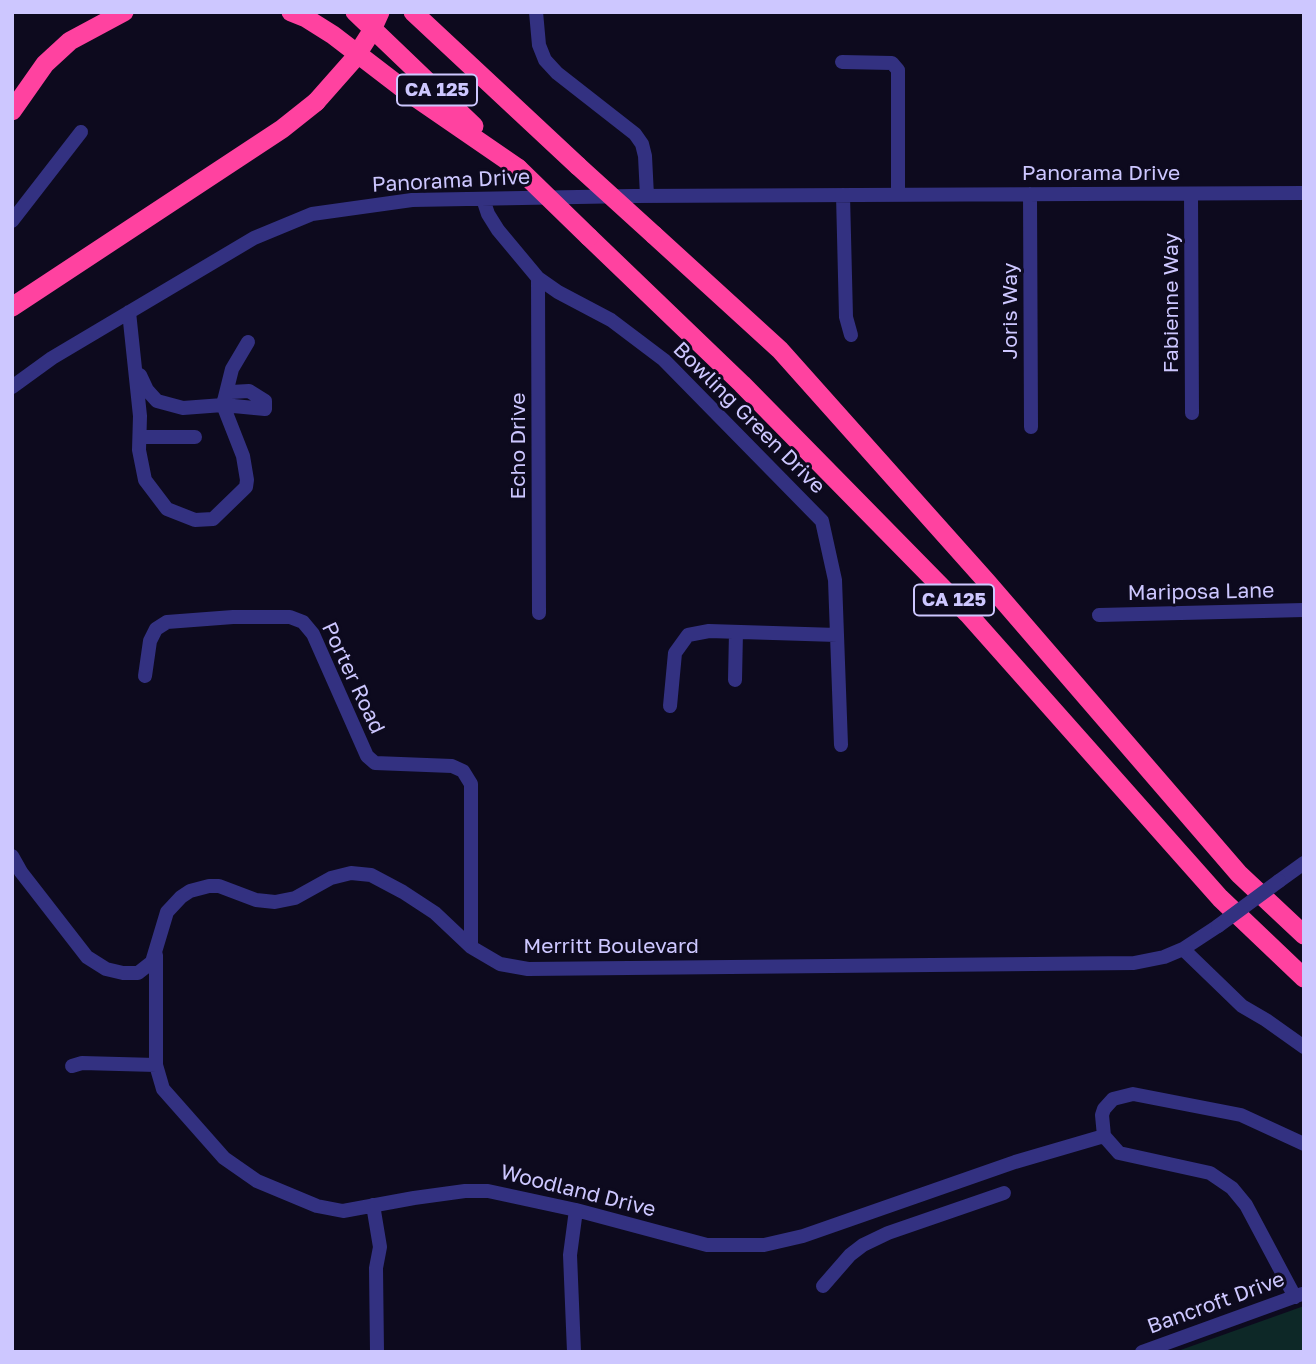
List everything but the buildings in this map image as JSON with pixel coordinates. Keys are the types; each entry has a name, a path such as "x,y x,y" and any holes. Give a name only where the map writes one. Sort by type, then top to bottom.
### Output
{"highway":[{"path":"12,111 45,64 70,41 124,12"},
{"path":"290,12 306,18 333,35 406,91 518,168"},
{"path":"323,12 518,168"},
{"name":"CA 125","path":"355,12 742,384 968,614 1220,898 1304,978"},
{"path":"12,307 282,130 316,102 354,59 380,12"},
{"name":"CA 125","path":"413,12 780,350 987,582 1240,874 1304,934"},
{"path":"432,12 496,91"}],"street":[{"path":"536,12 539,45 545,60 557,73 627,127 642,144 647,196"},
{"path":"842,62 892,63 898,69 898,195"},
{"path":"12,221 81,132"},
{"name":"Panorama Drive","path":"12,387 52,358 254,238 312,214 412,200 483,198 1304,193"},
{"name":"Joris Way","path":"1030,194 1031,427"},
{"name":"Fabienne Way","path":"1191,194 1192,413"},
{"path":"843,195 846,317 851,335"},
{"name":"Bowling Green Drive","path":"483,198 488,214 498,230 538,278 558,292 611,320 664,360 822,521 835,580 841,745"},
{"name":"Echo Drive","path":"538,278 539,613"},
{"path":"129,312 140,416 139,450 145,480 167,509 195,520 213,519 246,487 243,456 223,402 232,369 248,342"},
{"path":"134,360 147,390 157,401 183,408 223,402"},
{"path":"140,438 195,438"},
{"name":"Mariposa Lane","path":"1099,615 1304,610"},
{"name":"Porter Road","path":"145,676 150,641 156,629 167,622 233,617 290,617 303,622 313,634 367,756 375,763 452,766 463,771 471,784 471,947"},
{"path":"670,706 675,653 688,635 709,631 838,635"},
{"path":"735,680 736,632"},
{"path":"12,856 21,872 87,957 114,972 138,973 152,962 156,954"},
{"name":"Merritt Boulevard","path":"156,954 167,912 190,891 219,886 256,900 275,902 295,898 331,877 351,873 371,875 403,892 435,913 471,947 500,964 528,969 1134,963 1164,957 1183,949 1304,863"},
{"path":"1183,949 1242,1006 1304,1047"},
{"name":"Woodland Drive","path":"156,954 156,1065 163,1089 224,1158 257,1181 317,1206 344,1211 465,1191 488,1191 576,1210 707,1245 764,1245 803,1236 1016,1162 1104,1136"},
{"path":"72,1066 82,1063 156,1065"},
{"path":"1299,1295 1246,1205 1232,1188 1210,1173 1125,1156 1113,1148 1104,1136 1101,1122 1104,1108 1119,1096 1133,1094 1241,1115 1304,1144"},
{"path":"823,1286 850,1255 863,1245 888,1233 1004,1193"},
{"path":"373,1205 380,1247 376,1268 377,1352"},
{"path":"574,1352 570,1255 576,1210"},
{"name":"Bancroft Drive","path":"1142,1352 1299,1295"}],"green space":[{"path":"1304,1306 1304,1352 1175,1352"}]}
